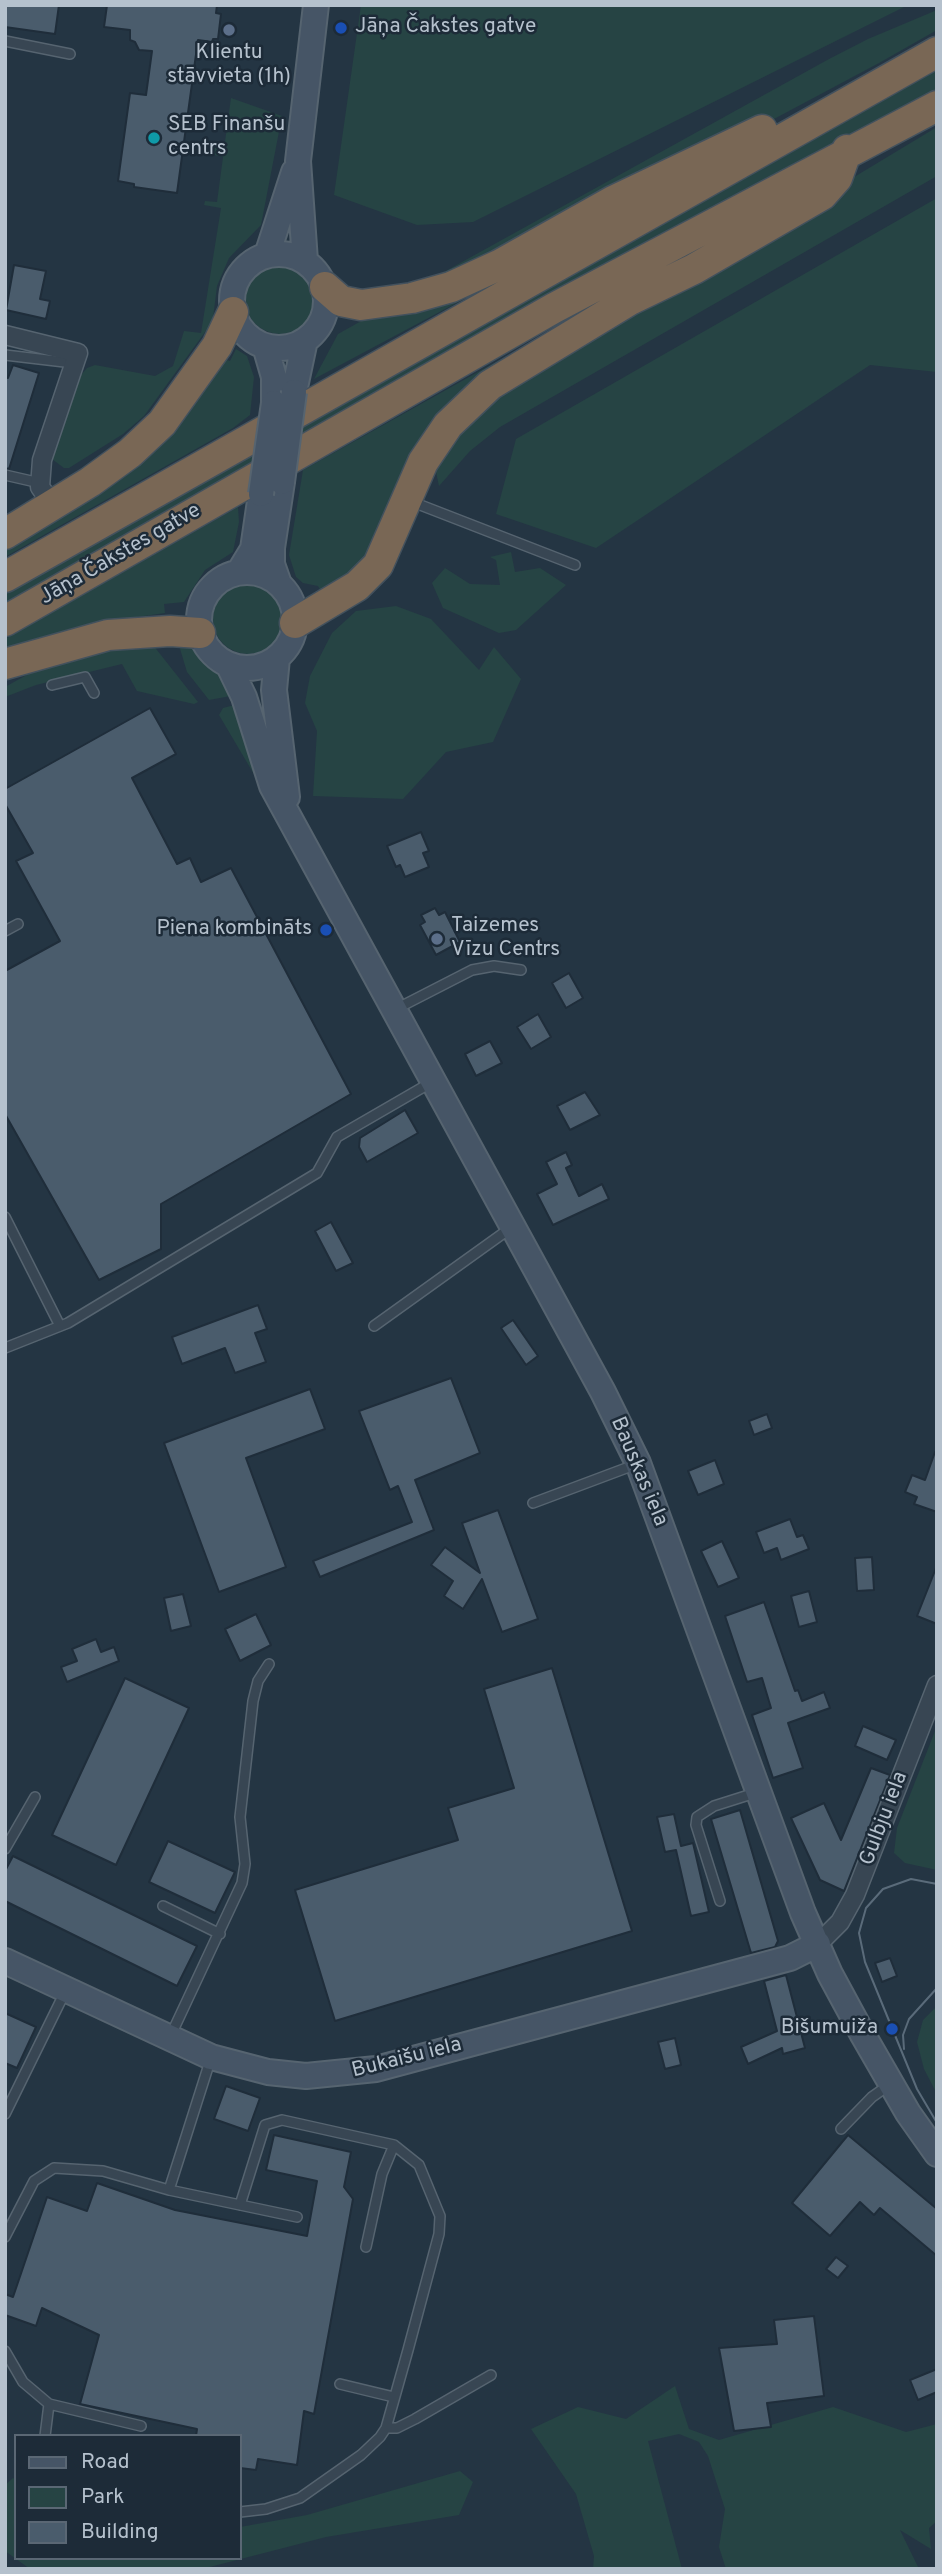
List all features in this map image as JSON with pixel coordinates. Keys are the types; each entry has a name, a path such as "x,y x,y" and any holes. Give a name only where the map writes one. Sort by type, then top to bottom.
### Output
{"highway":[{"name":"Jāņa Čakstes gatve","path":"5,578 535,282 817,118 937,52"},
{"name":"Jāņa Čakstes gatve","path":"5,621 554,308 847,150 937,106"},
{"path":"325,287 341,301 361,305 412,298 451,287 499,265 613,201 764,129 790,120 817,118"},
{"path":"295,623 357,586 378,565 423,462 437,441 490,385 630,300 694,269 822,195 838,178 847,150"},
{"path":"5,534 46,494 130,453 162,423 217,346 233,312"},
{"path":"5,664 108,635 158,631 200,633"}],"street":[{"path":"305,261 298,161 316,5"},
{"path":"267,255 298,161"},
{"path":"239,572 253,549 271,488 284,398 304,341 321,323 327,299 325,287 305,261 280,253 267,255 242,272 233,291 233,312 240,327 251,338 265,346 279,348 304,341"},
{"path":"5,335 76,358 45,449 46,494"},
{"path":"265,346 274,377 284,398"},
{"path":"271,488 272,564 279,584 294,608 295,623 293,636 277,658 274,690 289,812"},
{"path":"277,658 253,668 228,664 216,657 200,633 200,610 203,599 218,582 239,572 260,574 279,584"},
{"path":"228,664 244,697 272,786 289,812"},
{"name":"Bauskas iela","path":"289,812 307,853 603,1392 638,1463 803,1913 830,1974 891,2084 937,2154"},
{"name":"Gulbju iela","path":"818,1944 846,1913 855,1895 937,1685"},
{"name":"Bukaišu iela","path":"5,1961 211,2057 268,2072 306,2076 376,2069 790,1958 818,1944"}],"lane":[{"path":"5,41 70,54"},
{"path":"5,355 76,358"},
{"path":"5,475 46,494"},
{"path":"407,500 434,508 575,565"},
{"path":"52,685 85,677 94,693"},
{"path":"5,931 18,924"},
{"path":"394,1010 472,970 494,966 521,970"},
{"path":"5,1348 60,1326 317,1173 337,1137 433,1082"},
{"path":"5,1217 60,1326"},
{"path":"374,1326 513,1227"},
{"path":"534,1503 638,1463"},
{"path":"169,2038 242,1883 245,1864 240,1817 251,1711 258,1681 269,1664"},
{"path":"720,1901 696,1825 697,1817 714,1806 760,1791"},
{"path":"5,1849 35,1797"},
{"path":"163,1906 220,1934"},
{"path":"5,2114 66,1990"},
{"path":"169,2190 211,2057"},
{"path":"841,2129 872,2097 891,2084"},
{"path":"240,2205 265,2126 273,2121 394,2145 419,2165 440,2216 439,2234 386,2427 360,2455 300,2498 266,2509 242,2512"},
{"path":"366,2248 382,2174 394,2145"},
{"path":"5,2237 34,2181 54,2168 103,2171 169,2190 297,2217"},
{"path":"5,2351 23,2382 49,2404 141,2426"},
{"path":"386,2427 397,2428 491,2375"},
{"path":"340,2384 394,2397"},
{"path":"45,2434 49,2404"}],"green space":[{"path":"361,5 908,5 473,222 417,225 334,195"},
{"path":"937,10 937,30 774,119 415,288 829,59"},
{"path":"937,70 937,89 5,609 5,588"},
{"path":"231,98 282,116 261,225 229,258 217,286 213,318 208,328 144,416 123,434 69,468 64,468 52,459 81,375 87,368 95,365 155,376 173,366 184,331 201,333 221,208 204,205 205,201 217,202 223,157 206,153 207,147 224,149"},
{"path":"937,127 937,176 500,427 470,451 439,486 436,472 442,453 493,395"},
{"path":"937,198 937,372 870,365 596,548 496,514 516,439"},
{"path":"280,264 305,274 315,299 305,324 280,334 255,324 245,299 255,274"},
{"path":"507,276 314,379 338,334 363,320 365,313"},
{"path":"544,335 552,335 506,362 362,565 322,593 318,586 303,583 296,577 289,555 303,470"},
{"path":"236,349 247,356 254,377 250,415 233,428 5,557 5,551 61,516 224,359 230,361"},
{"path":"238,507 239,522 233,552 205,570 184,602 164,604 165,613 103,622 5,651 5,639"},
{"path":"511,552 515,572 540,568 566,585 516,630 499,633 443,608 432,583 445,568 470,584 500,585 496,560 490,557"},
{"path":"248,584 267,590 277,600 283,619 277,638 267,648 248,654 229,648 219,638 213,619 219,600 229,590"},
{"path":"396,606 431,619 479,670 494,647 521,679 493,742 446,752 403,799 313,796 317,731 305,703 310,676 332,633 356,611"},
{"path":"178,642 195,645 206,659 223,673 236,695 209,700 187,672"},
{"path":"153,645 198,702 194,704 137,691 122,664 36,685 5,697 5,687 32,672 110,650"},
{"path":"238,704 268,798 219,715 223,708"},
{"path":"937,1726 937,1870 905,1863 894,1853 897,1828"},
{"path":"937,2006 937,2094 924,2069 917,2042 923,2020"},
{"path":"675,2386 689,2429 719,2440 833,2407 906,2432 937,2424 937,2521 929,2528 931,2549 900,2530 919,2569 726,2569 719,2547 725,2509 708,2456 699,2442 679,2434 648,2441 682,2569 593,2569 594,2556 576,2494 531,2429 578,2407 626,2419"},
{"path":"460,2471 473,2482 459,2515 326,2537 242,2559 242,2527 307,2515"},
{"path":"13,2478 14,2557 5,2551 5,2485"},
{"path":"18,2560 237,2560 202,2569 30,2569"}],"building":[{"path":"5,5 59,5 55,34 5,27"},
{"name":"SEB Finanšu centrs","path":"107,5 217,5 216,13 221,14 218,39 213,39 212,42 198,40 177,193 134,187 134,184 118,181 130,93 146,95 152,51 139,50 135,42 130,40 130,30 104,27"},
{"path":"14,265 46,271 40,299 50,301 46,319 6,310"},
{"path":"13,365 39,373 9,469 5,468 5,377 8,378"},
{"path":"150,708 176,754 132,778 177,864 190,858 201,882 231,868 351,1094 161,1204 161,1249 99,1280 5,1114 5,971 60,941 16,861 33,853 5,804 5,789"},
{"path":"421,832 429,851 423,853 429,867 405,877 400,865 396,867 387,846"},
{"path":"435,908 439,915 445,912 460,942 436,955 420,925 425,922 421,915"},
{"path":"569,973 583,998 566,1008 552,983"},
{"path":"538,1014 551,1037 531,1049 517,1027"},
{"path":"490,1041 502,1063 476,1076 465,1054"},
{"path":"585,1092 600,1115 570,1130 557,1106"},
{"path":"405,1110 418,1133 367,1162 359,1147 360,1138"},
{"path":"566,1152 572,1165 566,1168 579,1196 602,1184 609,1199 553,1225 537,1194 557,1184 546,1162"},
{"path":"331,1222 353,1263 336,1271 315,1231"},
{"path":"258,1305 267,1329 255,1333 266,1362 235,1373 225,1348 182,1364 172,1337"},
{"path":"513,1320 538,1356 526,1365 501,1328"},
{"path":"451,1378 480,1453 415,1480 434,1530 320,1577 313,1561 412,1522 398,1486 390,1490 359,1411"},
{"path":"310,1389 325,1429 246,1458 286,1567 219,1592 164,1443"},
{"path":"767,1414 772,1428 754,1435 749,1421"},
{"path":"935,1452 937,1512 914,1504 917,1497 905,1492 912,1475 925,1480"},
{"path":"715,1460 724,1484 698,1495 688,1471"},
{"path":"498,1510 538,1619 502,1632 482,1579 463,1609 444,1596 453,1581 431,1565 445,1547 480,1573 462,1523"},
{"path":"790,1519 797,1537 803,1535 809,1549 781,1560 777,1548 764,1553 756,1532"},
{"path":"722,1541 739,1578 718,1587 701,1551"},
{"path":"872,1557 874,1590 857,1591 855,1558"},
{"path":"937,1568 937,1624 917,1616"},
{"path":"809,1591 817,1622 799,1627 791,1596"},
{"path":"183,1594 191,1626 171,1631 164,1598"},
{"path":"764,1602 795,1691 798,1690 802,1701 824,1692 830,1708 788,1723 803,1768 773,1778 752,1715 771,1708 762,1678 747,1682 725,1616"},
{"path":"256,1614 271,1645 240,1661 225,1629"},
{"path":"96,1639 101,1652 114,1647 119,1661 67,1682 61,1667 77,1661 72,1649"},
{"path":"552,1668 632,1931 335,2021 295,1890 458,1840 448,1808 514,1788 484,1689"},
{"path":"125,1678 189,1708 116,1865 52,1835"},
{"path":"863,1726 896,1740 887,1760 855,1746"},
{"path":"871,1768 890,1775 844,1891 820,1880 791,1818 824,1803 841,1840"},
{"path":"740,1810 778,1941 775,1947 751,1953 711,1819"},
{"path":"674,1814 681,1846 693,1843 709,1912 691,1916 676,1850 665,1852 657,1817"},
{"path":"168,1841 235,1872 215,1913 149,1882"},
{"path":"13,1856 197,1946 177,1986 5,1901 5,1871"},
{"path":"890,1958 897,1976 882,1982 875,1963"},
{"path":"786,1975 805,2048 783,2054 782,2048 748,2064 741,2047 777,2031 764,1981"},
{"path":"5,2013 36,2027 17,2068 5,2063"},
{"path":"675,2038 681,2065 665,2069 658,2042"},
{"path":"226,2086 260,2098 248,2131 214,2119"},
{"path":"274,2135 351,2152 344,2187 353,2199 314,2414 304,2411 297,2465 258,2459 256,2470 242,2468 242,2434 196,2434 197,2429 80,2404 99,2335 42,2308 36,2326 5,2315 5,2294 13,2297 47,2197 87,2211 97,2183 175,2210 307,2236 317,2181 266,2170"},
{"path":"848,2135 937,2209 937,2256 880,2208 874,2215 860,2202 830,2236 792,2203"},
{"path":"836,2257 848,2266 838,2278 826,2269"},
{"path":"814,2316 824,2396 767,2403 771,2427 734,2431 719,2348 777,2344 774,2320"},
{"path":"937,2369 937,2392 918,2400 910,2380"}],"tram line":[{"path":"937,1884 911,1879 883,1889 866,1908 859,1933 865,1962 917,2089 937,2123"},
{"path":"904,2049 903,2035 909,2019 937,1988"}],"place":[{"name":"Jāņa Čakstes gatve","path":"341,28"},
{"name":"Klientu stāvvieta (1h)","path":"229,30"},
{"name":"SEB Finanšu centrs","path":"154,138"},
{"name":"Piena kombināts","path":"326,930"},
{"name":"Taizemes Vīzu Centrs","path":"437,939"},
{"name":"Bišumuiža","path":"892,2029"}]}
